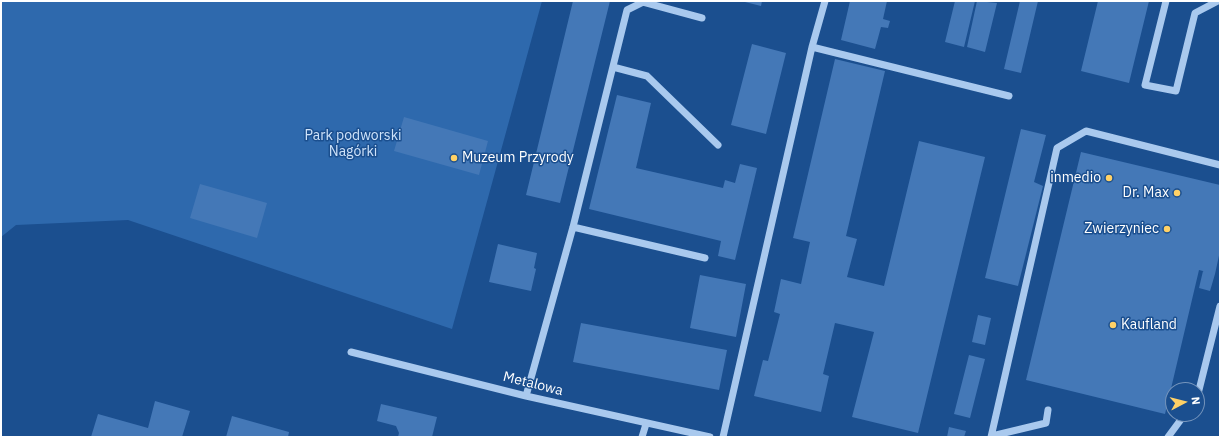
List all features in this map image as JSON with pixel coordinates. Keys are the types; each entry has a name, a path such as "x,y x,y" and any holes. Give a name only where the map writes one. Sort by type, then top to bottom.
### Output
{"street":[{"path":"723,437 812,47 825,1"},
{"path":"1166,1 1145,85 1176,91 1195,13 1218,1"},
{"path":"526,396 573,227 627,10 643,2 702,18"},
{"path":"812,47 1009,96"},
{"path":"613,67 648,76 718,145"},
{"path":"1048,410 1046,423 991,436 1057,148 1086,131 1220,165"},
{"path":"573,227 706,258"},
{"path":"1201,382 1220,306"},
{"name":"Metalowa","path":"351,352 526,396 646,424 710,437"},
{"path":"1168,437 1179,422"},
{"path":"642,437 646,424"}],"green space":[{"name":"Park podworski Nagórki","path":"1,1 542,1 452,329 128,220 16,225 1,237"}],"building":[{"path":"573,1 610,1 560,203 526,195"},
{"path":"741,1 762,1 761,6"},
{"path":"850,1 887,1 883,19 890,21 888,28 881,27 875,49 841,40"},
{"path":"955,1 975,1 964,47 945,42"},
{"path":"977,1 997,3 985,52 967,47"},
{"path":"1020,1 1038,1 1021,73 1004,69"},
{"path":"1098,1 1149,1 1129,83 1081,71"},
{"path":"752,44 786,53 766,134 731,125"},
{"path":"835,59 885,71 846,236 857,239 847,277 884,286 919,141 985,157 918,433 852,417 874,332 835,323 823,374 829,376 821,412 754,396 763,360 768,361 780,314 774,312 781,279 801,284 810,242 793,238"},
{"path":"617,95 651,103 636,168 723,188 725,180 735,183 740,164 757,168 735,260 718,256 721,241 589,209"},
{"path":"404,117 488,141 479,175 394,151"},
{"path":"1021,129 1046,135 1034,182 1043,186 1018,286 985,278"},
{"name":"Kaufland","path":"1081,152 1220,185 1220,251 1215,274 1199,270 1173,382 1165,382 1165,414 1026,380"},
{"path":"200,184 267,203 257,238 190,218"},
{"path":"498,244 537,253 534,268 536,269 531,291 489,282"},
{"path":"1203,271 1215,274 1210,291 1199,288"},
{"path":"700,275 746,284 736,337 690,328"},
{"path":"978,315 991,318 985,345 972,342"},
{"path":"581,323 727,350 719,390 573,362"},
{"path":"969,355 985,359 970,418 954,414"},
{"path":"155,401 190,411 182,437 91,437 98,414 148,428"},
{"path":"381,404 437,417 432,437 398,437 399,433 396,426 377,421"},
{"path":"232,416 289,432 288,437 226,437"},
{"path":"949,427 966,431 964,437 947,437"}],"place":[{"name":"Muzeum Przyrody","path":"454,158"},
{"name":"inmedio","path":"1109,178"},
{"name":"Dr. Max","path":"1177,193"},
{"name":"Zwierzyniec","path":"1167,229"},
{"name":"Kaufland","path":"1113,325"}]}
